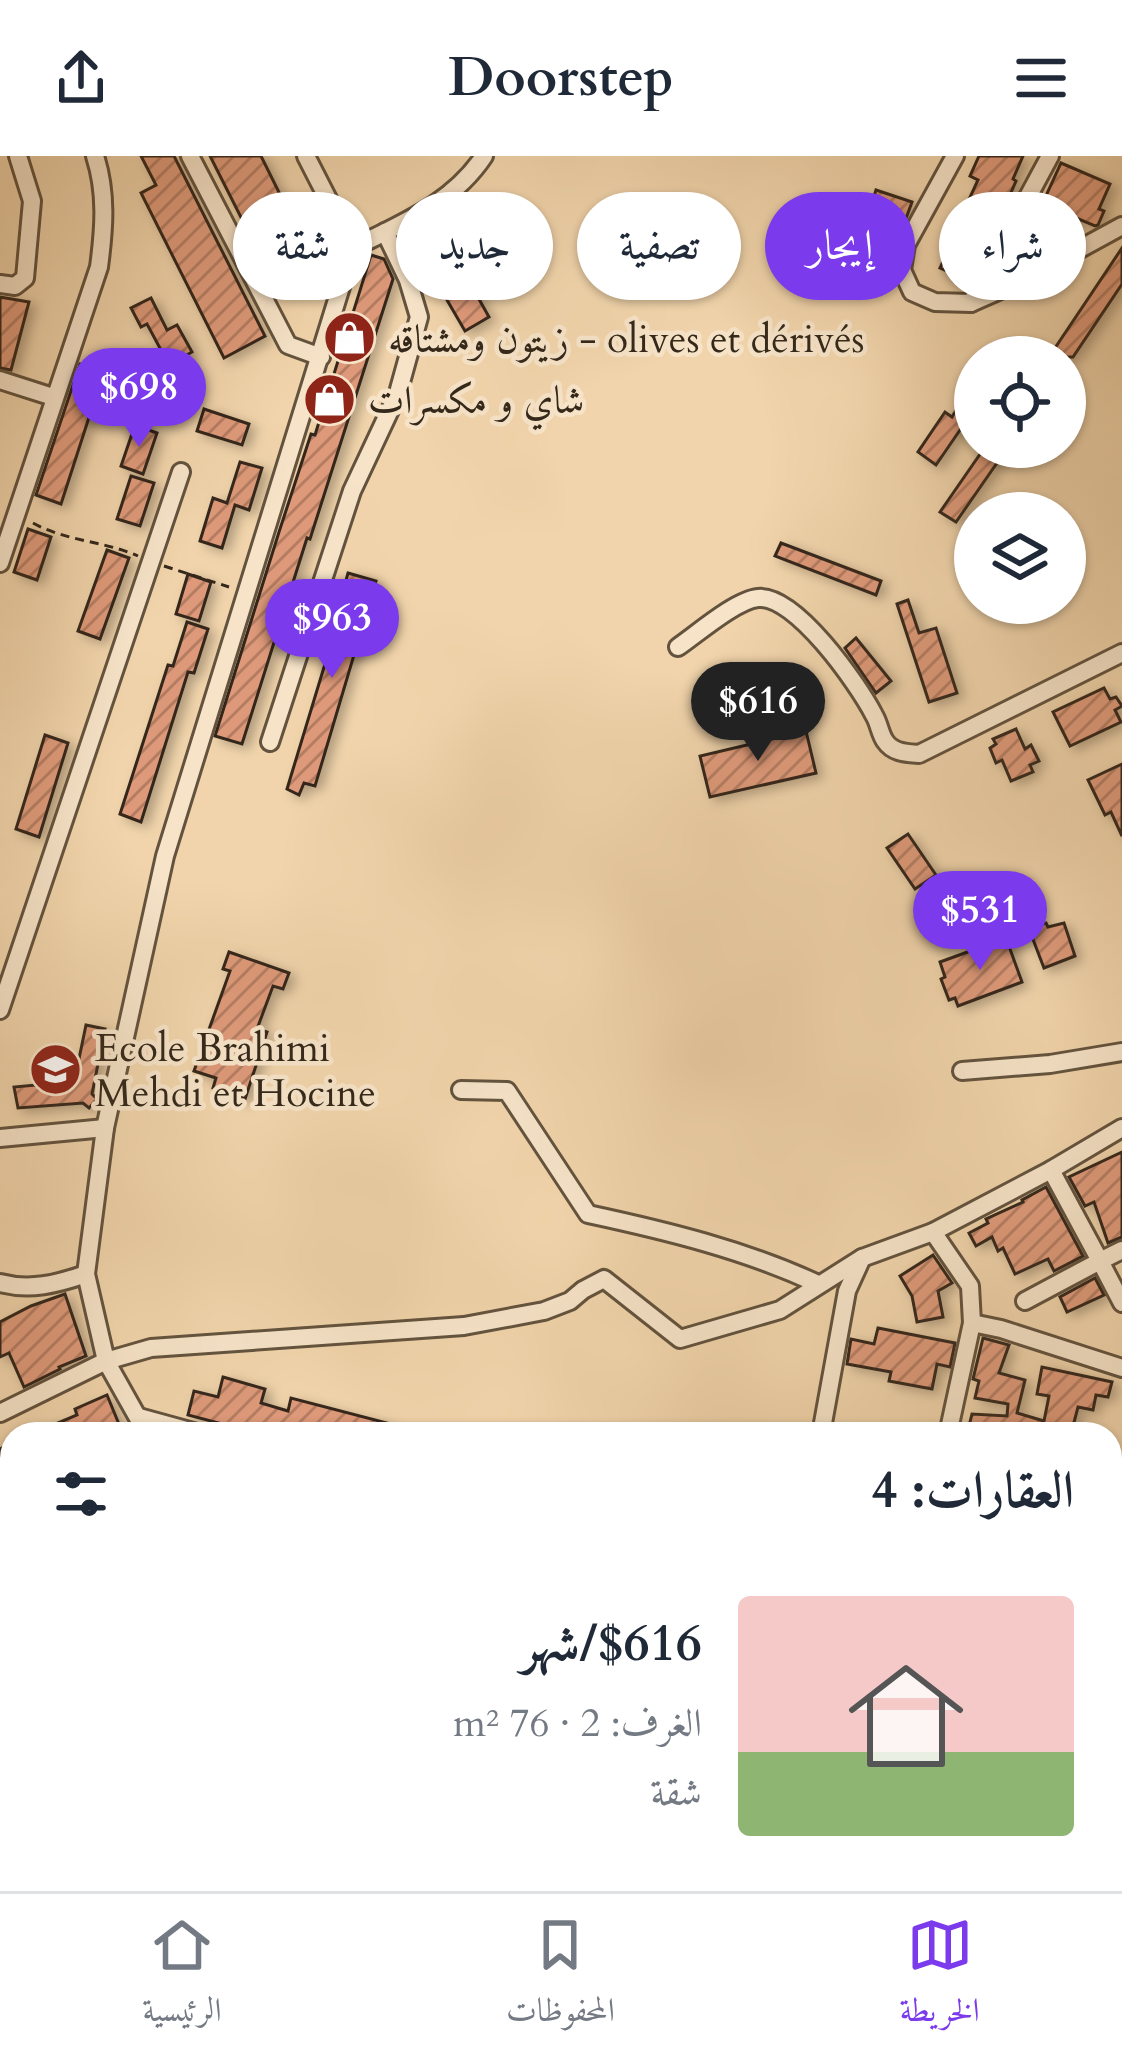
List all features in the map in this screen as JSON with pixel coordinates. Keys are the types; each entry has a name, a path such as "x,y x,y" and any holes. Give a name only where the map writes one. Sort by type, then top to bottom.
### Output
{"street":[{"path":"0,284 15,286 25,278 32,201 18,156"},
{"path":"0,562 8,511 99,267 105,223 102,178 95,156"},
{"path":"190,156 288,345 321,357"},
{"path":"306,156 324,192"},
{"path":"372,238 435,207 484,156"},
{"path":"955,156 906,245 902,269 912,292 935,302 970,303 1122,226"},
{"path":"970,303 1050,156"},
{"path":"271,742 352,491 398,392 419,316 385,232"},
{"path":"141,1422 106,1361 86,1274 105,1128 165,856 338,300"},
{"path":"0,380 53,398"},
{"path":"0,1010 181,472"},
{"path":"678,647 743,602 759,597 776,600 823,642 875,716 885,741 898,752 919,754 1122,652"},
{"path":"962,1071 1122,1052"},
{"path":"460,1090 507,1091 588,1214 659,1229 773,1263 818,1284"},
{"path":"0,1138 105,1128"},
{"path":"0,1413 106,1361 151,1348 464,1326 544,1311 604,1279 680,1339 780,1310 862,1258 933,1232 1122,1128"},
{"path":"1051,1170 1122,1303"},
{"path":"933,1232 970,1286 972,1323 951,1422"},
{"path":"1025,1301 1122,1250"},
{"path":"823,1422 847,1291 862,1258"},
{"path":"0,1283 42,1287 86,1274"},
{"path":"972,1323 1122,1368"}],"path":[{"path":"8,511 48,531 116,546 248,594"}],"building":[{"path":"141,156 174,156 233,273 233,300 247,300 265,336 224,358 141,193 156,185"},
{"path":"210,156 261,156 279,192 233,192 233,202"},
{"path":"979,156 1023,156 1011,192 972,192 978,180 970,176"},
{"path":"1061,163 1110,184 1095,226 1086,222 1086,192 1048,192"},
{"path":"1122,248 1122,284 1086,338 1063,336"},
{"path":"372,255 384,259 393,279 242,744 215,736 311,434 315,435 357,300 372,300"},
{"path":"0,297 29,302 11,370 0,368"},
{"path":"151,298 167,330 177,325 192,352 169,365 147,324 141,327 131,308"},
{"path":"447,300 479,300 489,317 465,331"},
{"path":"80,364 104,371 61,504 36,495"},
{"path":"204,409 249,424 242,445 197,431"},
{"path":"945,412 952,417 954,414 954,439 936,465 918,452"},
{"path":"135,425 157,433 143,474 121,466"},
{"path":"240,462 262,468 249,510 235,505 222,548 200,541 213,498 227,503"},
{"path":"970,468 993,468 977,492 954,492 954,521 940,512"},
{"path":"131,476 154,483 140,526 117,519"},
{"path":"28,529 51,537 37,580 14,572"},
{"path":"781,543 881,581 876,595 775,556"},
{"path":"107,550 129,558 100,639 78,631"},
{"path":"348,573 376,581 315,786 304,783 299,795 287,789"},
{"path":"188,574 211,582 199,621 176,614"},
{"path":"908,600 919,633 936,628 957,693 929,702 897,604"},
{"path":"187,622 208,629 194,673 188,672 141,822 120,814 168,665 173,666"},
{"path":"856,638 891,681 876,693 845,648"},
{"path":"1104,688 1122,706 1115,710 1121,722 1070,746 1053,712"},
{"path":"1016,729 1025,749 1031,745 1039,761 1030,765 1033,772 1011,781 1002,760 996,763 990,748 996,744 993,739"},
{"path":"806,731 816,773 710,797 700,756"},
{"path":"45,735 68,743 39,837 16,829"},
{"path":"1122,764 1122,836 1111,812 1105,815 1088,780"},
{"path":"908,834 936,875 915,889 887,848"},
{"path":"1046,923 1048,927 1064,923 1075,956 1044,968 1029,929"},
{"path":"1006,938 1022,982 958,1006 955,998 949,1000 940,962"},
{"path":"229,952 289,973 283,989 273,986 257,1029 267,1032 245,1099 213,1088 216,1078 194,1071 230,971 223,969"},
{"path":"86,1025 105,1029 92,1094 97,1099 89,1108 83,1103 18,1108 14,1087 75,1078"},
{"path":"1122,1152 1122,1237 1108,1243 1094,1202 1085,1206 1069,1177"},
{"path":"1046,1187 1083,1256 1054,1271 1048,1259 1015,1274 992,1237 976,1246 969,1233"},
{"path":"933,1255 952,1283 938,1291 943,1317 917,1322 912,1296 900,1276"},
{"path":"1095,1278 1104,1295 1067,1312 1060,1297"},
{"path":"65,1294 86,1356 24,1387 9,1353 0,1357 0,1322"},
{"path":"878,1328 955,1343 950,1367 937,1364 932,1389 889,1381 891,1372 847,1364 851,1339 874,1344"},
{"path":"983,1338 1009,1345 999,1373 1025,1380 1017,1413 1044,1421 1049,1396 1037,1394 1042,1367 1112,1382 1108,1397 1096,1395 1093,1410 1078,1407 1074,1422 970,1422 972,1414 1007,1416 1008,1404 975,1398 979,1381 973,1379"},
{"path":"223,1377 265,1389 261,1403 288,1411 291,1398 383,1422 215,1422 188,1415 194,1391 218,1397"},
{"path":"107,1395 118,1422 60,1422 77,1415 75,1409"}],"place":[{"name":"زيتون ومشتاقه - olives et dérivés","path":"349,338"},
{"name":"شاي و مكسرات","path":"329,399"},
{"name":"Ecole Brahimi Mehdi et Hocine","path":"56,1069"}]}
